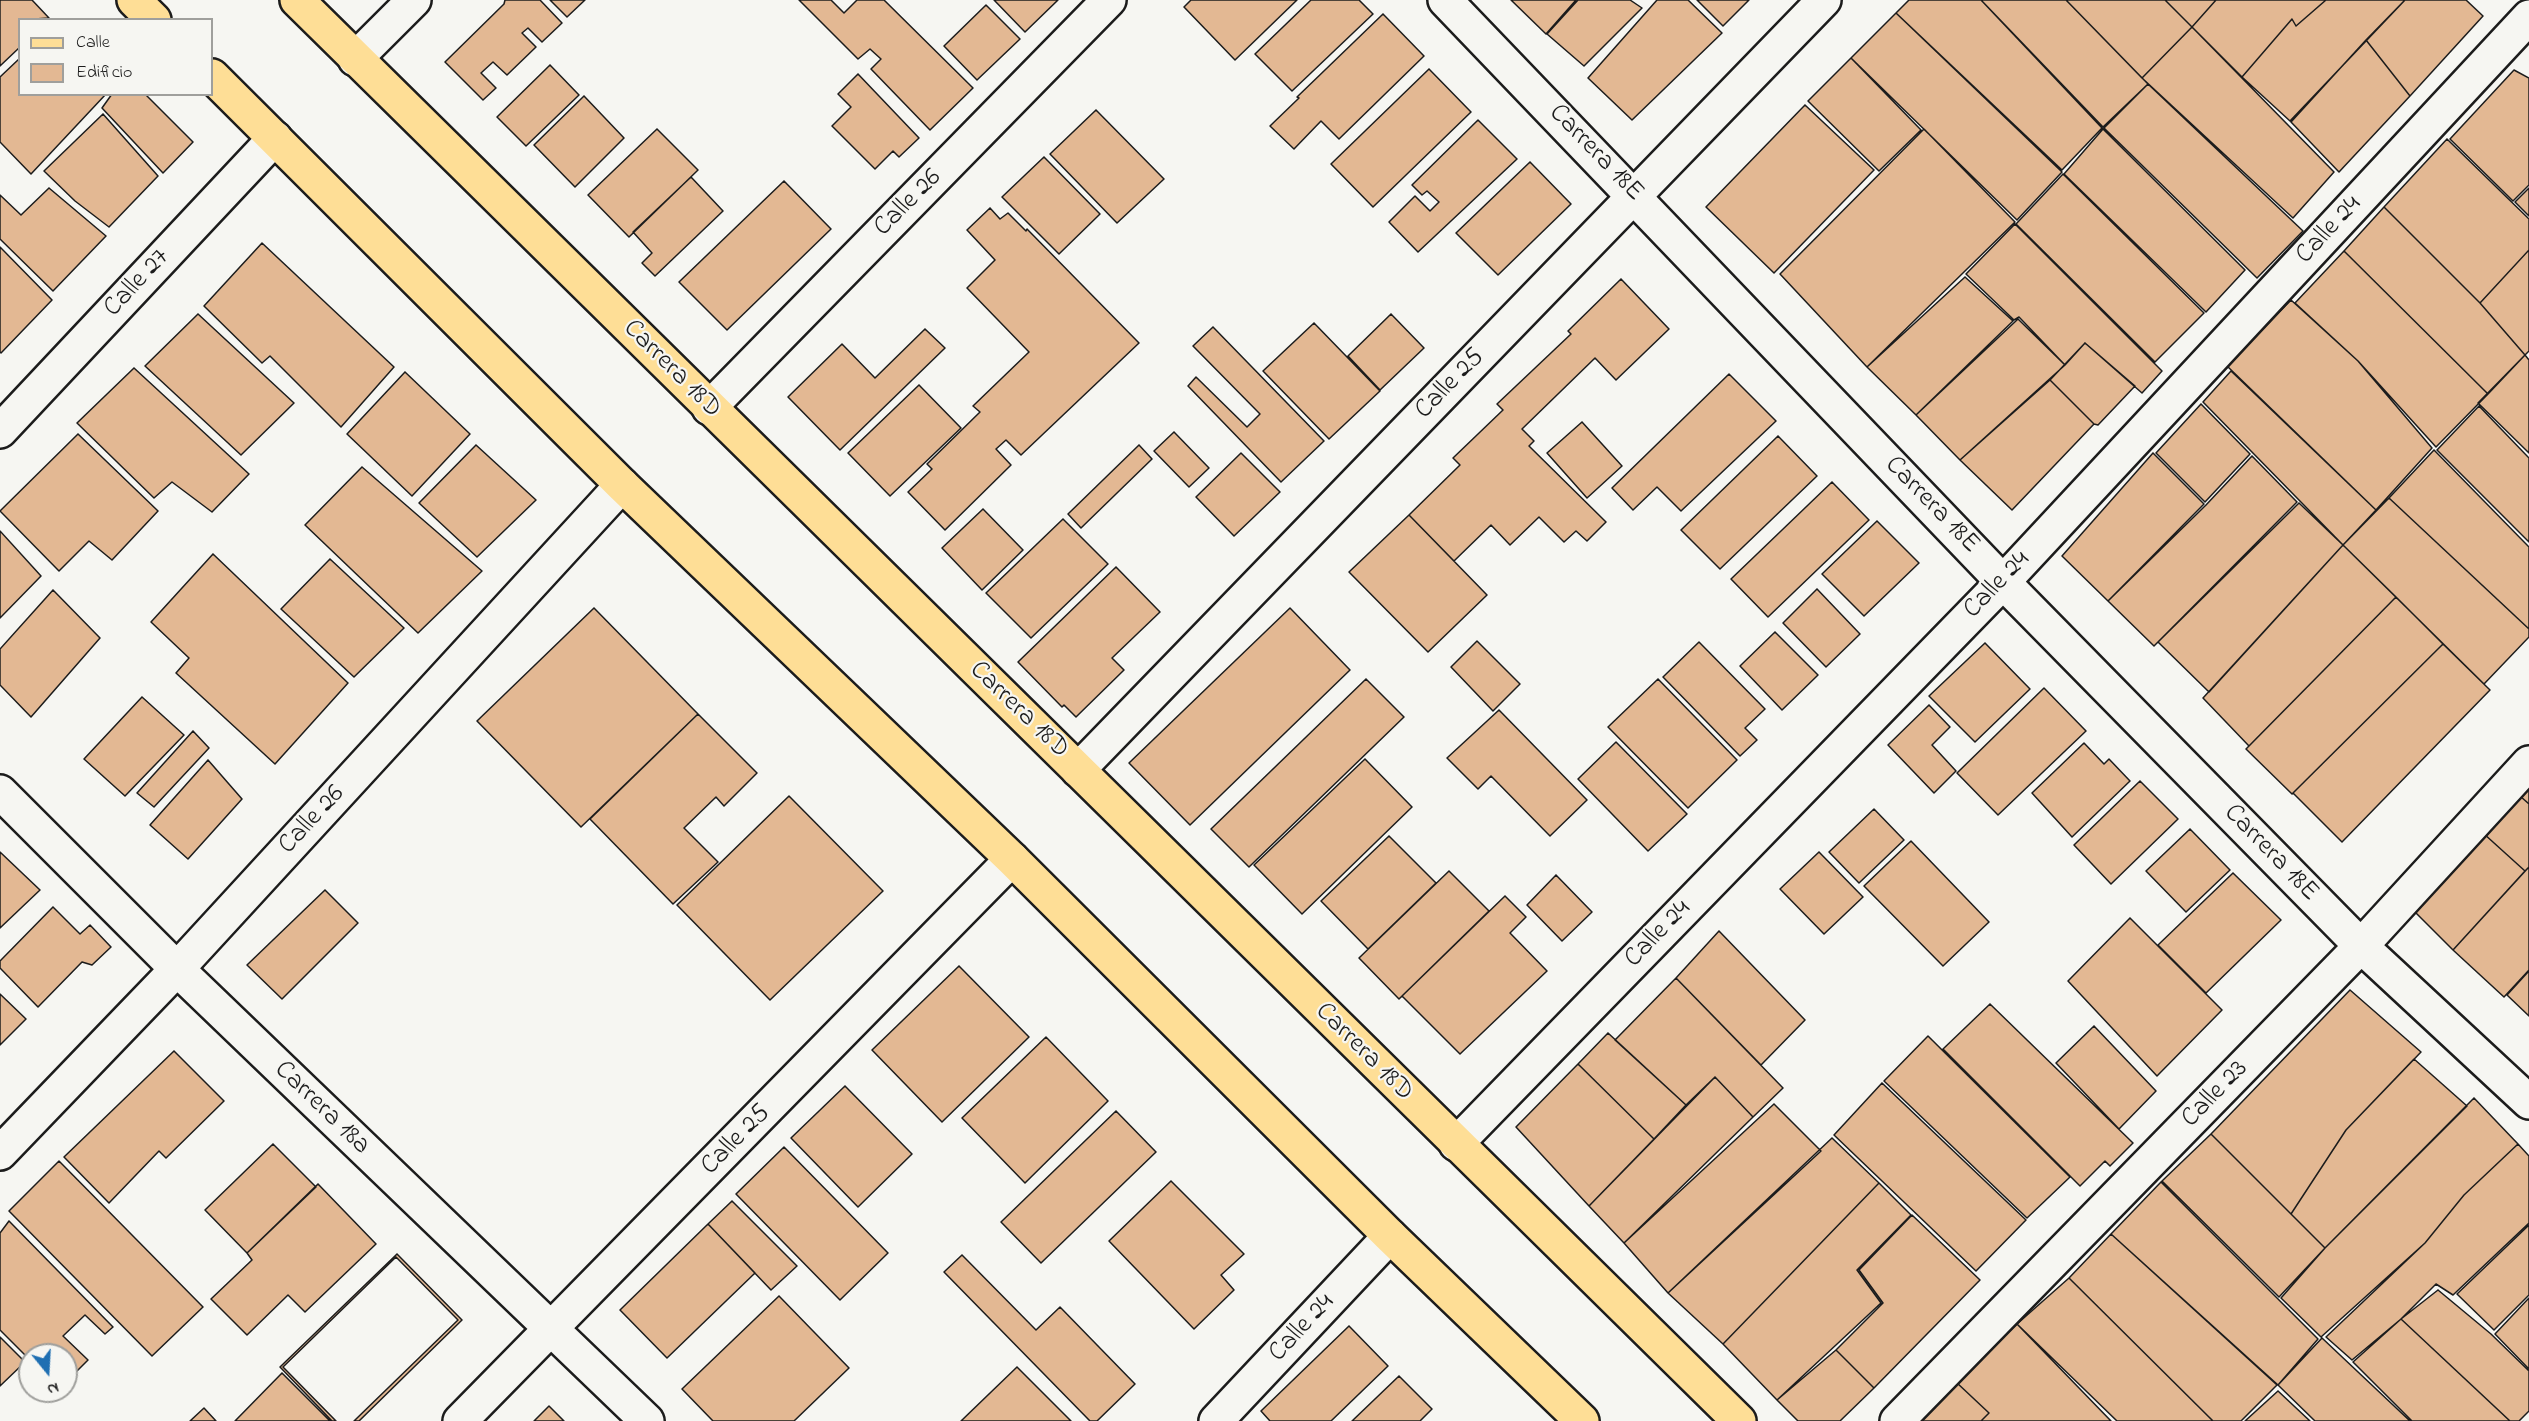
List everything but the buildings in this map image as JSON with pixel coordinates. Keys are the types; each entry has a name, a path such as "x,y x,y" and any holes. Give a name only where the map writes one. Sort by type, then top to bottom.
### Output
{"main road":[{"path":"134,0 152,18"},
{"name":"Carrera 18D","path":"297,0 1739,1421"},
{"path":"213,77 621,485 1012,859 1390,1236 1582,1421"}],"street":[{"path":"355,59 414,0"},
{"name":"Calle 26","path":"709,408 1109,0"},
{"name":"Carrera 18E","path":"1445,0 2003,582 2361,946 2529,1102"},
{"name":"Calle 25","path":"1078,770 1824,0"},
{"path":"2517,0 2529,12"},
{"name":"Calle 24","path":"1456,1144 2003,582 2529,17"},
{"name":"Calle 27","path":"0,430 275,138"},
{"name":"Calle 26","path":"0,1152 177,969 621,485"},
{"name":"Calle 23","path":"1897,1421 2361,946 2529,763"},
{"name":"Carrera 18a","path":"0,792 177,969 647,1421"},
{"name":"Calle 25","path":"460,1421 1012,859"},
{"name":"Calle 24","path":"1216,1421 1390,1236"}]}
